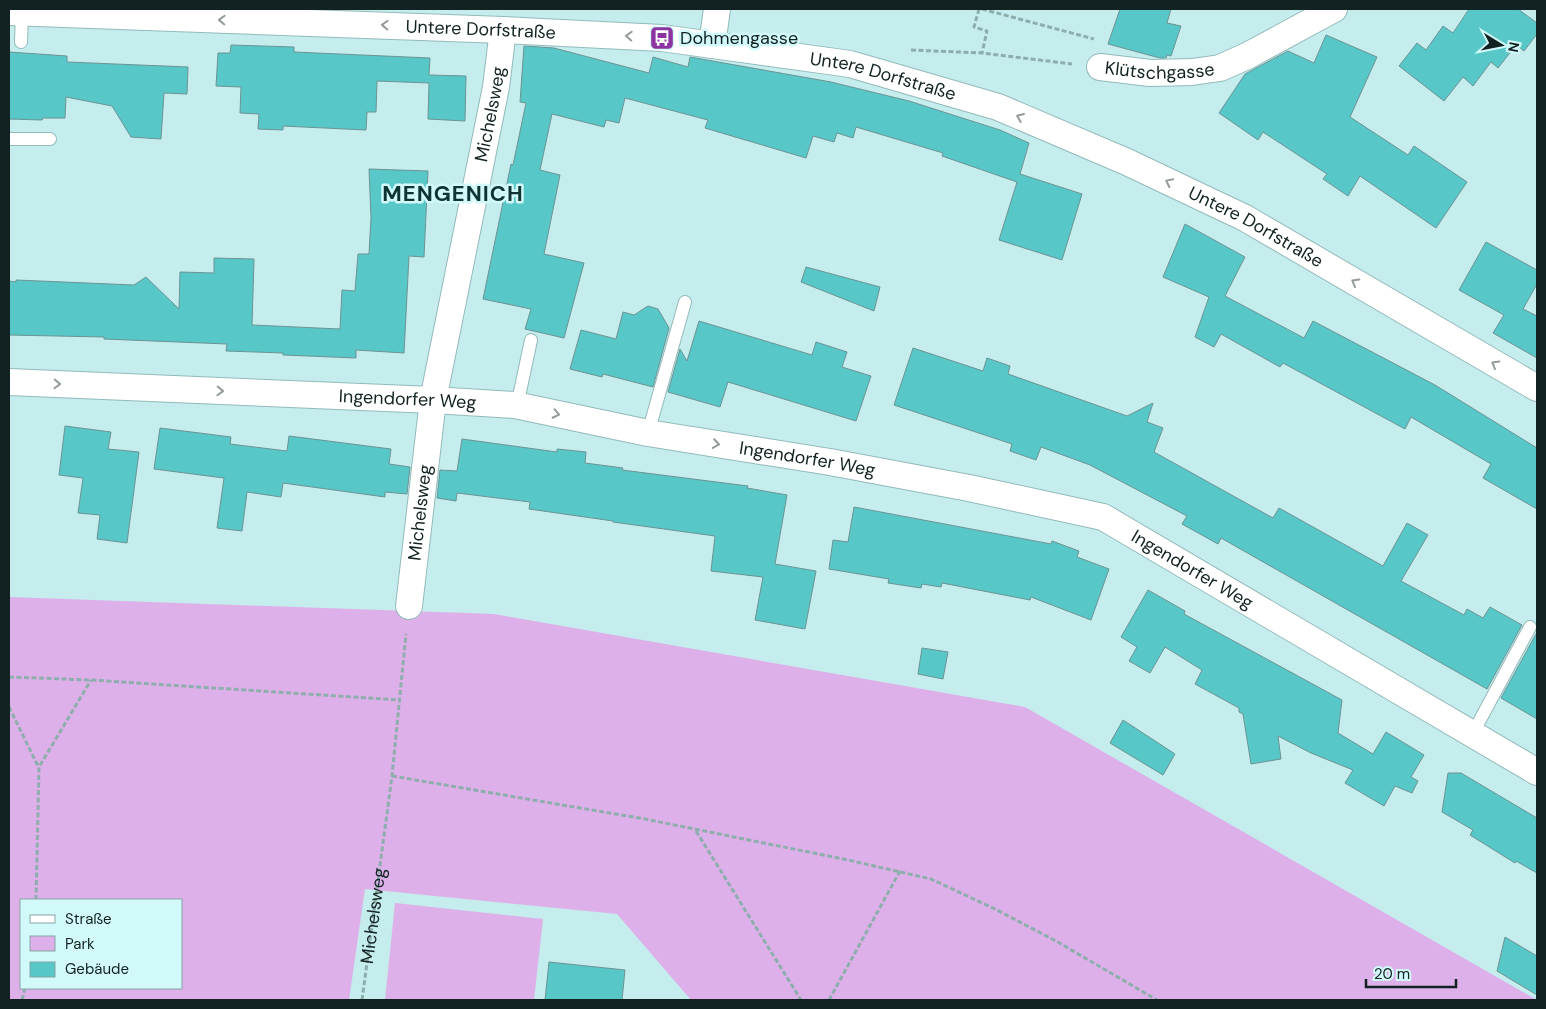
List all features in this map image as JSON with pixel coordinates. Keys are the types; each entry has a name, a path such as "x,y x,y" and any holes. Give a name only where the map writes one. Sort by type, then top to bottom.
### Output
{"street":[{"path":"712,45 717,9"},
{"name":"Klütschgasse","path":"1100,67 1150,74 1192,72 1220,68 1247,56 1317,16 1334,9"},
{"name":"Untere Dorfstraße","path":"16,12 504,30 662,38 850,64 998,107 1127,162 1244,218 1537,388"},
{"name":"Michelsweg","path":"409,606 433,400 496,88 504,30"},
{"name":"Ingendorfer Weg","path":"9,382 433,400 516,406 648,433 830,462 968,488 1103,517 1537,772"}],"lane":[{"path":"16,12 21,42"},
{"path":"9,139 50,139"},
{"path":"648,433 685,302"},
{"path":"516,406 531,340"},
{"path":"1473,733 1530,626"}],"path":[{"path":"982,53 987,31 974,27 980,9 1099,41"},
{"name":"Klütschgasse","path":"943,51 982,53 1100,67"},
{"name":"Michelsweg","path":"362,1000 392,776 409,606"},
{"path":"9,677 91,680 400,700"},
{"path":"39,767 91,680"},
{"path":"9,706 39,767 36,899"},
{"path":"392,776 645,819 931,879 995,909 1056,941 1158,1000"},
{"path":"695,830 801,1000"},
{"path":"829,1000 900,871"}],"green space":[{"path":"9,597 494,614 1025,707 1537,1000 691,1000 617,914 365,889 349,1000 9,1000"},
{"path":"395,903 543,919 534,1000 385,1000"}],"building":[{"path":"1120,9 1171,9 1167,23 1181,26 1171,56 1167,55 1166,58 1160,58 1108,44"},
{"path":"1469,9 1518,9 1537,23 1537,34 1524,51 1516,45 1498,68 1491,62 1473,86 1463,77 1444,101 1399,66 1417,43 1426,50 1443,26 1453,33"},
{"path":"1326,35 1377,57 1350,117 1408,155 1414,146 1467,182 1436,228 1360,176 1348,196 1323,179 1327,174 1263,132 1258,140 1219,113 1245,74 1288,51 1314,63"},
{"path":"231,45 294,47 294,52 430,58 429,75 466,76 465,121 428,119 429,83 377,81 376,112 367,112 366,130 283,126 283,130 258,129 259,114 240,113 241,87 216,86 218,53 230,53"},
{"path":"524,46 554,48 649,73 653,57 688,67 690,57 831,82 909,101 1000,130 1029,143 1020,174 1082,194 1062,260 999,240 1017,182 942,156 943,153 856,127 853,138 837,133 834,142 813,136 806,158 705,128 708,120 625,98 619,123 606,120 604,127 552,114 540,170 560,175 544,254 584,263 564,338 525,329 531,309 483,299 511,164 513,165 526,103 520,102"},
{"path":"9,52 67,56 67,62 188,67 187,94 164,93 161,139 131,137 112,106 66,97 65,118 43,118 42,120 9,119"},
{"path":"369,169 428,171 424,257 409,256 404,353 356,350 356,358 283,355 283,353 226,351 227,344 104,339 104,337 9,335 9,281 134,285 146,277 179,309 180,272 214,273 214,258 254,259 252,325 340,329 342,290 355,291 358,254 369,254 371,218"},
{"path":"1185,224 1245,257 1225,296 1304,338 1313,321 1435,385 1537,448 1537,509 1483,478 1491,464 1411,417 1405,429 1283,363 1280,367 1221,334 1214,347 1195,337 1209,297 1163,277"},
{"path":"1486,242 1537,270 1537,284 1523,309 1537,316 1537,358 1493,333 1504,315 1459,290"},
{"path":"806,267 880,287 874,311 801,282"},
{"path":"648,306 658,309 669,328 653,387 603,374 602,377 570,369 581,330 616,339 623,312 634,315"},
{"path":"699,321 812,355 816,342 847,352 842,367 871,376 856,421 728,382 720,407 668,392 680,349 687,361"},
{"path":"913,348 983,371 987,358 1010,366 1008,374 1127,416 1153,403 1147,422 1163,428 1154,452 1273,518 1279,508 1383,566 1407,523 1428,535 1401,581 1464,615 1467,609 1483,618 1490,607 1522,625 1487,689 1221,538 1218,544 1182,524 1187,516 1090,465 1041,447 1036,460 1010,451 1012,444 894,405"},
{"path":"65,426 111,432 108,449 139,452 127,543 97,539 100,515 78,513 83,478 59,475"},
{"path":"160,428 231,437 230,444 287,451 289,436 391,449 389,464 410,467 407,494 385,492 385,497 283,483 281,497 247,492 242,531 217,528 224,478 154,469"},
{"path":"462,439 557,452 557,449 586,452 585,463 623,468 622,470 748,486 747,488 787,495 775,564 816,571 805,629 755,620 763,577 711,571 715,536 529,509 530,502 457,493 456,501 437,498 440,470 457,471"},
{"path":"854,507 1051,544 1052,541 1079,551 1077,557 1109,569 1091,620 1031,597 1030,600 942,583 941,587 922,584 921,588 888,583 889,579 829,569 833,540 848,542"},
{"path":"1148,590 1185,611 1184,614 1342,700 1338,733 1373,754 1386,732 1424,755 1411,777 1418,781 1412,793 1395,786 1384,806 1345,783 1353,770 1311,753 1278,736 1281,759 1251,764 1243,714 1239,712 1239,708 1195,684 1202,670 1165,647 1150,673 1129,661 1137,647 1121,637"},
{"path":"1537,635 1537,719 1501,698"},
{"path":"922,648 948,652 943,679 918,674"},
{"path":"1123,720 1175,754 1163,775 1110,743"},
{"path":"1448,773 1461,773 1537,818 1537,873 1516,861 1515,863 1470,835 1473,830 1442,812"},
{"path":"1505,937 1537,956 1537,995 1497,971"},
{"path":"549,962 625,970 622,1000 545,1000"}],"place":[{"name":"Dohmengasse","path":"662,38"}],"district":[{"name":"MENGENICH","path":"453,193"}]}
